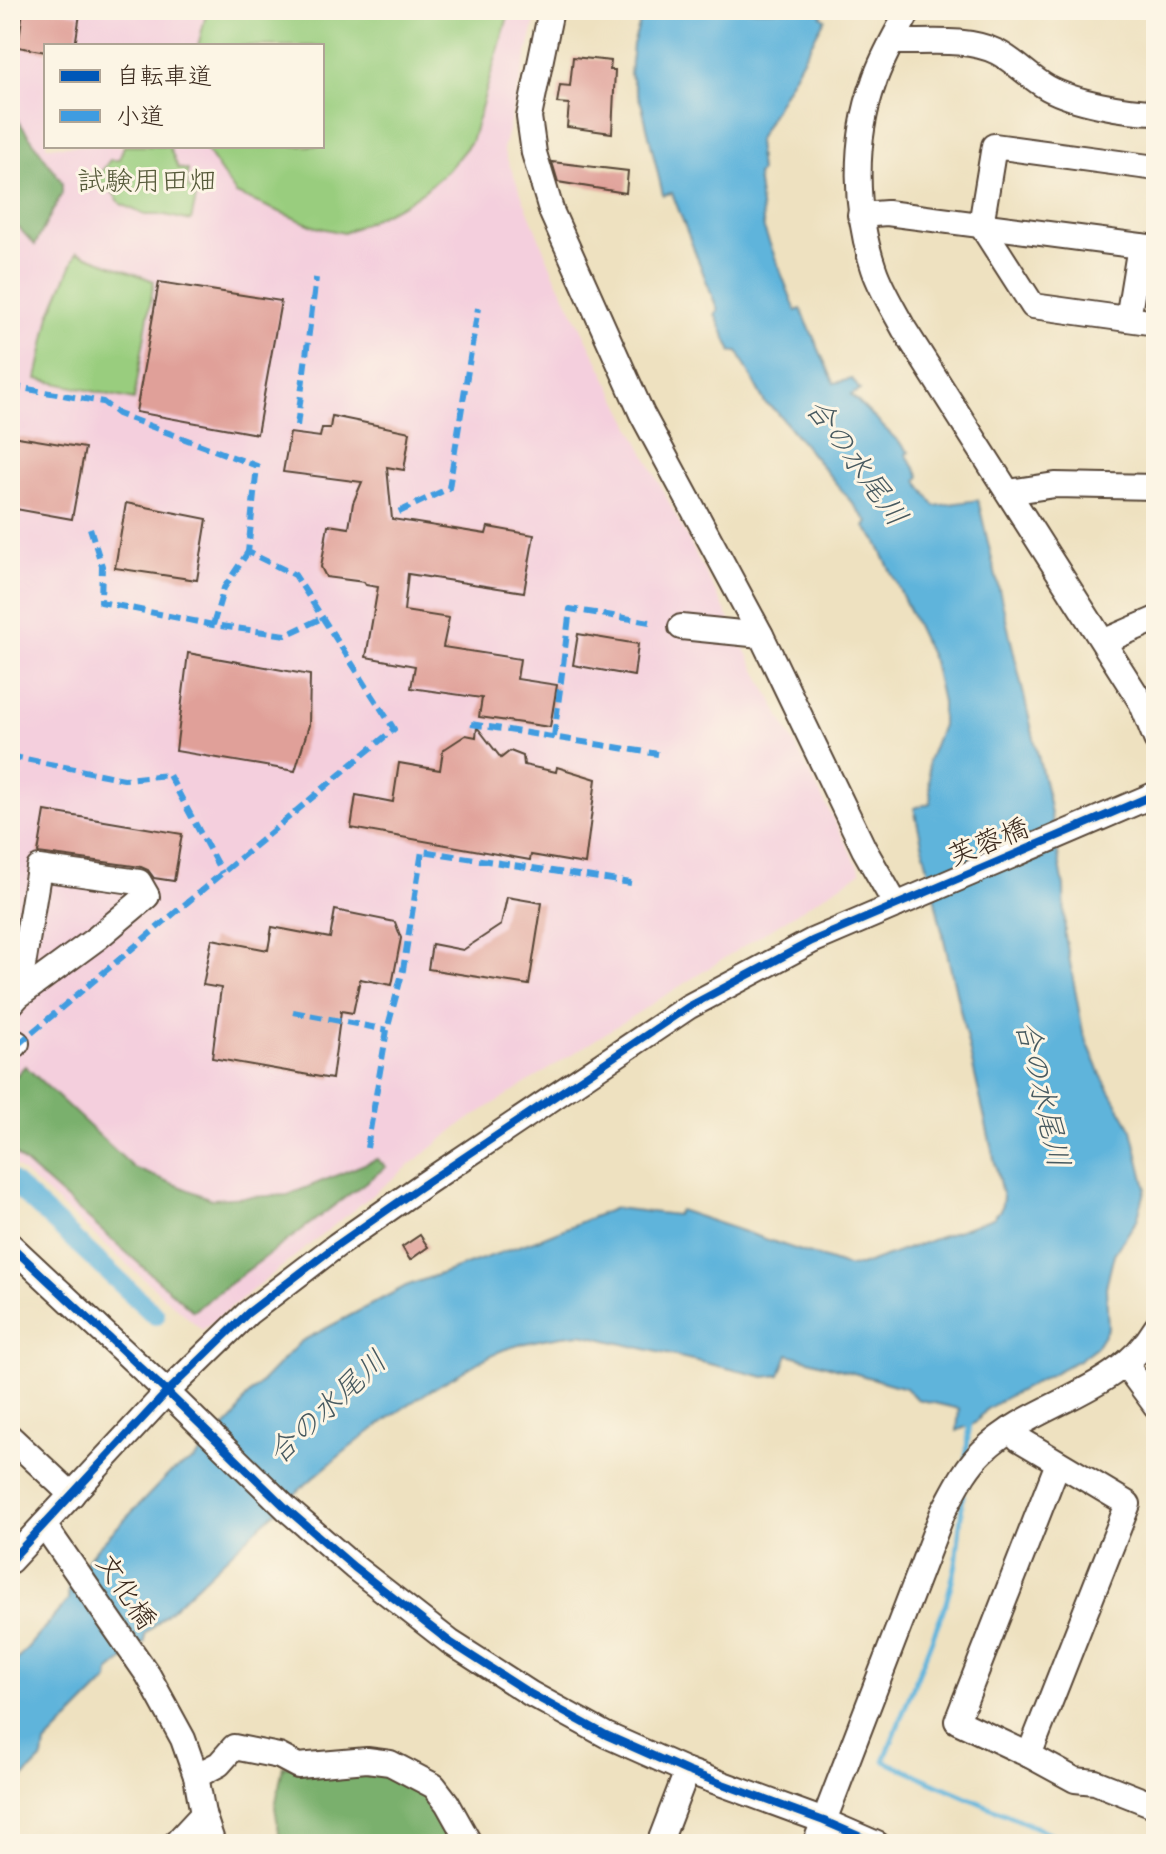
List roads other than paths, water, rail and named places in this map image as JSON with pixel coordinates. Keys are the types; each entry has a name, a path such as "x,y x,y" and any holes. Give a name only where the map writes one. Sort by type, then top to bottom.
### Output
{"street":[{"path":"551,10 529,117 534,153 552,213 642,414 761,635 864,849 896,905"},
{"path":"909,10 873,82 863,128 859,174 860,215 874,271 904,329 1105,641 1141,702 1156,739"},
{"path":"893,42 970,44 997,52 1049,88 1080,99 1141,112 1156,112"},
{"path":"1156,168 994,146 981,225 1033,306 1156,323"},
{"path":"860,215 887,213 1148,247 1128,319"},
{"path":"1009,492 1055,485 1156,487"},
{"path":"1105,641 1156,619"},
{"path":"681,627 761,635"},
{"name":"芙蓉橋","path":"10,1561 167,1392 248,1313 337,1245 676,1015 812,941 1156,794"},
{"path":"39,868 139,882 147,896 14,1001 39,868"},
{"path":"10,1245 287,1509 354,1567 461,1649 531,1694 581,1721 687,1771 820,1833 877,1844"},
{"path":"820,1833 943,1512 961,1477 983,1451 1011,1429 1074,1398 1125,1364 1156,1328"},
{"path":"1125,1364 1156,1406"},
{"path":"1011,1429 1019,1439 1128,1504 1029,1755"},
{"path":"10,1437 72,1495"},
{"path":"1058,1463 957,1721 1075,1780 1095,1782 1156,1806"},
{"name":"文化橋","path":"44,1525 136,1657 183,1739 213,1844"},
{"path":"196,1776 219,1764 234,1747 279,1756 298,1766 367,1760 390,1763 434,1786 470,1844"},
{"path":"659,1844 687,1771"},
{"path":"175,1844 203,1814"}],"water":[{"name":"合の水尾川","path":"644,10 825,10 821,16 825,19 757,141 760,172 757,175 764,229 796,311 801,309 834,383 852,379 860,390 851,395 909,452 906,454 920,476 917,481 935,506 978,500 1048,798 1064,887 1065,936 1083,1032 1101,1075 1132,1130 1146,1188 1137,1220 1114,1254 1106,1287 1108,1328 1096,1347 1079,1360 1007,1397 987,1409 975,1423 957,1431 959,1409 917,1399 905,1388 788,1354 780,1375 765,1377 581,1334 554,1337 502,1350 412,1402 371,1431 255,1530 145,1634 145,1642 109,1672 108,1680 45,1744 43,1758 10,1791 10,1668 68,1600 69,1581 98,1547 169,1474 194,1460 235,1417 245,1399 300,1342 406,1286 539,1239 615,1208 676,1215 679,1210 846,1266 860,1266 993,1218 1001,1209 1003,1198 914,808 931,803 928,761 942,725 942,702 933,661 876,540 865,527 868,522 777,412 765,403 738,352 732,352 715,314 718,311 672,193 663,195 642,106 630,74 633,44"}],"waterway":[{"path":"10,1180 155,1315"},
{"path":"966,1457 970,1420"},
{"path":"963,1495 956,1565 946,1603 884,1761 1074,1844"}],"park label":[{"name":"試験用田畑","path":"147,180"}]}
